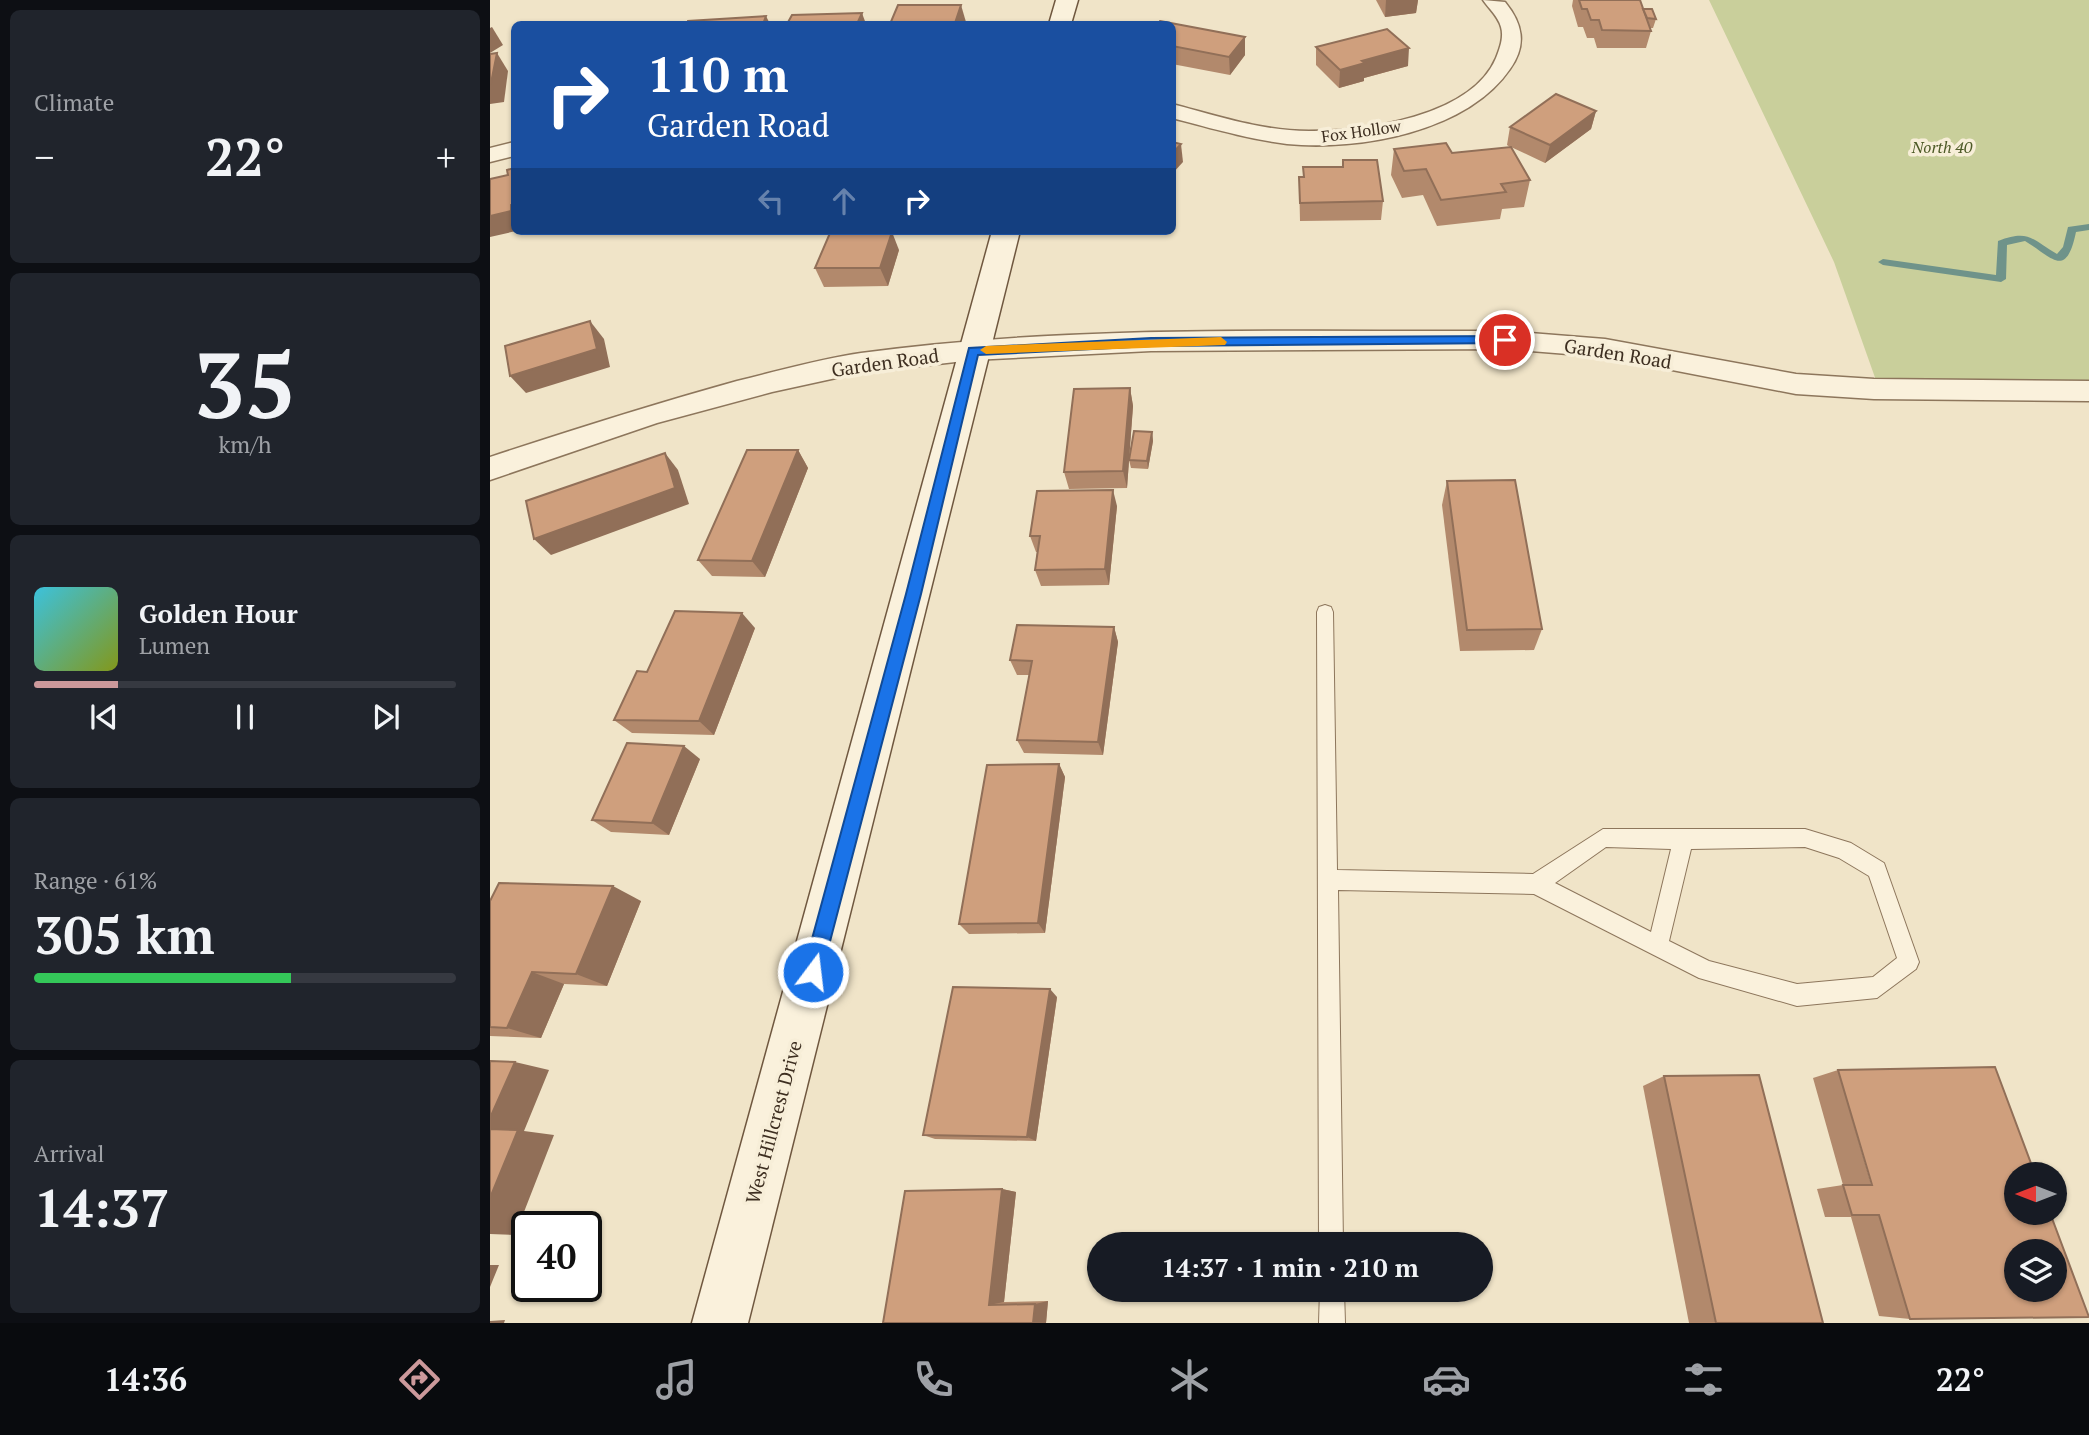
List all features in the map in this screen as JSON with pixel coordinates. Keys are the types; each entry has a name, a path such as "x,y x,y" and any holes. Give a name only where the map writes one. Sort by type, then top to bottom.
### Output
{"street":[{"path":"1061,21 1066,0"},
{"name":"Fox Hollow","path":"1176,112 1234,130 1309,138 1378,132 1436,116 1475,96 1501,69 1510,51 1511,28 1493,0"},
{"path":"490,155 511,150"},
{"name":"West Hillcrest Drive","path":"719,1323 910,608 973,351 1005,235"},
{"name":"Garden Road","path":"490,469 650,415 772,382 859,363 973,351 1151,342 1505,340 1618,350 1796,384 1874,389 2089,391"}],"lane":[{"path":"1325,611 1331,1232"},
{"path":"1328,880 1536,884 1706,971 1797,995 1877,987 1909,962 1877,870 1844,850 1805,838 1603,838 1536,884"},
{"path":"1658,946 1683,840"},
{"path":"1332,1302 1332,1323"}],"green space":[{"name":"North 40","path":"1709,0 2089,0 2089,386 1878,386 1834,262"}],"building":[{"path":"1579,0 1640,0 1651,31 1602,30 1599,20 1591,20 1587,9 1582,9"},
{"path":"898,5 961,5 956,21 891,21"},
{"path":"1643,9 1652,9 1656,19 1647,18"},
{"path":"862,13 858,21 789,21 792,15"},
{"path":"766,16 764,21 688,21"},
{"path":"1176,24 1245,37 1229,57 1176,47"},
{"path":"1387,29 1409,48 1340,70 1316,47"},
{"path":"497,53 491,83 490,84 490,54"},
{"path":"1556,94 1596,111 1550,145 1510,127"},
{"path":"1446,143 1452,153 1511,147 1530,180 1501,184 1506,192 1441,200 1426,169 1404,171 1394,149"},
{"path":"1343,160 1377,160 1383,201 1300,203 1299,177 1304,177 1303,167 1343,167"},
{"path":"511,169 511,211 490,216 490,179 508,175 507,170"},
{"path":"829,235 891,235 880,268 815,268"},
{"path":"590,321 597,349 510,376 505,346"},
{"path":"1130,388 1123,471 1064,472 1074,389"},
{"path":"1134,431 1152,432 1147,461 1129,460"},
{"path":"747,450 798,450 752,561 698,560"},
{"path":"665,453 675,488 534,539 526,501"},
{"path":"1515,480 1542,629 1467,630 1447,481"},
{"path":"1113,490 1105,569 1035,570 1040,536 1030,536 1037,491"},
{"path":"675,611 742,613 699,721 614,720 637,671 647,672"},
{"path":"1017,625 1114,627 1098,742 1017,740 1032,661 1010,660"},
{"path":"627,743 684,746 652,823 592,820"},
{"path":"1059,764 1038,923 959,924 987,765"},
{"path":"499,883 613,886 576,974 532,972 507,1028 490,1027 490,901"},
{"path":"953,987 1050,989 1027,1137 923,1135"},
{"path":"490,1061 515,1062 490,1118"},
{"path":"1995,1067 2031,1162 2004,1162 2004,1225 2054,1225 2060,1239 2004,1239 2004,1302 2067,1302 2067,1258 2089,1317 1910,1319 1879,1215 1852,1215 1843,1185 1872,1185 1838,1070"},
{"path":"1759,1075 1823,1323 1716,1323 1664,1076"},
{"path":"490,1129 518,1130 490,1198"},
{"path":"1002,1189 989,1305 1035,1304 1033,1323 883,1323 905,1191"}],"waterway":[{"path":"1883,262 2001,279 2002,243 2013,239 2027,239 2059,259 2068,247 2072,229 2089,227"}],"slow traffic":[{"path":"986,350 1151,342 1221,342"}],"route":[{"path":"813,972 913,594 973,351 1151,342 1505,340"}]}
